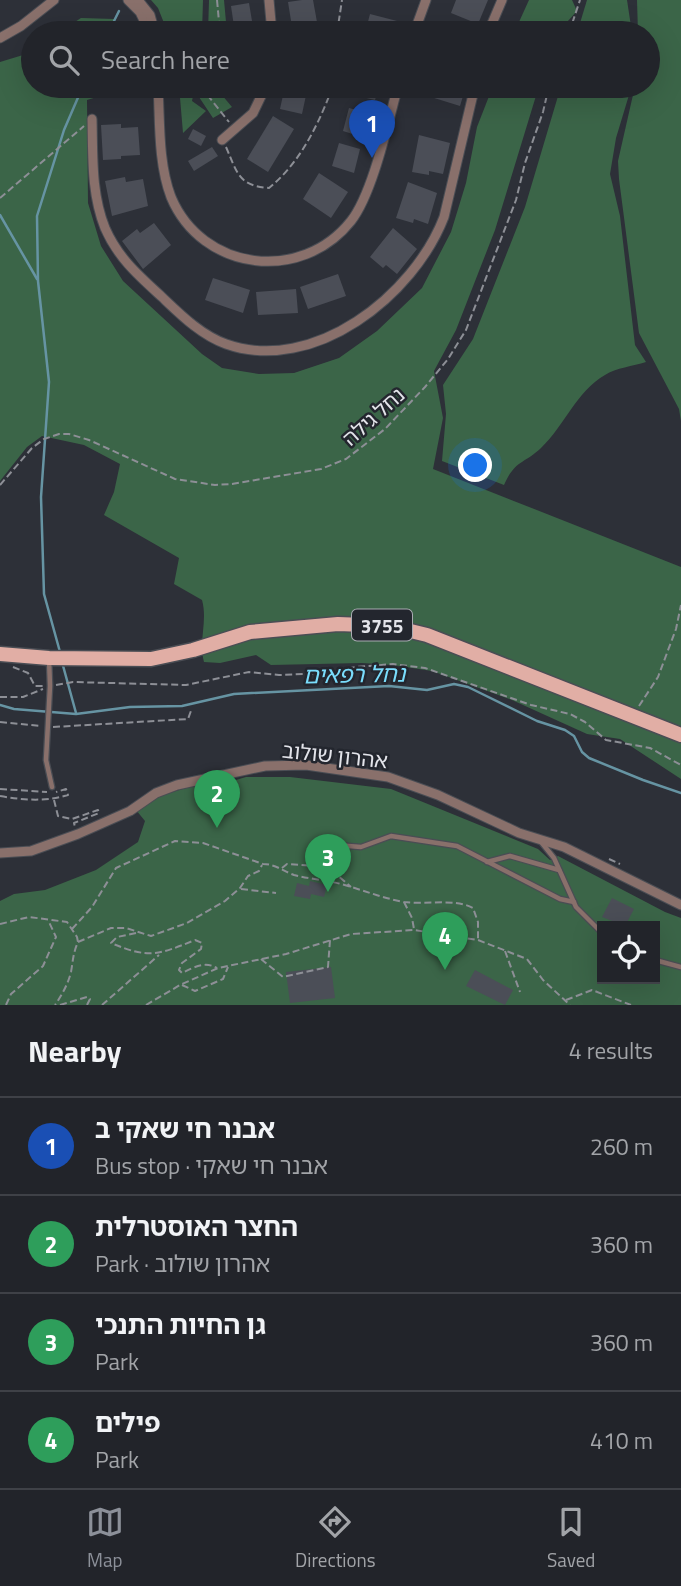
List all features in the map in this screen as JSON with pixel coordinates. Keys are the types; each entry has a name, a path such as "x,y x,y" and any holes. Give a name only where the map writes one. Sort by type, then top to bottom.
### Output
{"main road":[{"name":"3755","path":"4,659 152,659 193,650 250,632 338,624 390,626 427,635 681,735"}],"street":[{"path":"0,35 45,0"},
{"path":"27,21 54,0"},
{"path":"128,0 140,12 144,21"},
{"path":"138,0 152,21"},
{"path":"269,0 271,21"},
{"path":"418,21 426,0"},
{"path":"493,21 502,0"},
{"path":"0,35 21,26"},
{"path":"159,98 166,181 180,215 197,235 211,245 238,257 262,261 286,260 309,254 332,240 352,220 365,195 394,98"},
{"path":"222,140 253,113 261,98"},
{"path":"92,118 94,180 99,208 113,244 126,264 184,318 210,336 239,347 282,348 312,342 355,322 385,301 414,271 437,236 444,217 472,98"},
{"name":"אהרון שולוב","path":"0,853 31,852 78,834 130,811 156,793 177,785 243,770 286,764 388,777 438,795 519,832 584,857 681,905"}],"lane":[{"path":"53,790 46,760 50,686 57,658"},
{"path":"323,844 361,847 391,836 457,846 560,899 574,902"},
{"path":"540,839 554,858 574,902 597,927"},
{"path":"487,862 510,856 559,871"},
{"path":"660,961 681,967"}],"path":[{"path":"217,0 219,21"},
{"path":"339,21 342,0"},
{"path":"573,21 580,0"},
{"path":"210,98 234,129"},
{"path":"222,140 240,179 257,187 270,188 297,157 319,124 329,98"},
{"name":"נחל גילה","path":"0,485 32,448 44,439 59,434 89,440 175,478 215,485 321,469 346,459 385,429 425,387 448,359 466,330 516,200 525,163 547,98"},
{"path":"0,198 52,156 92,118"},
{"path":"633,716 659,677 676,629 681,605"},
{"path":"4,659 28,673 36,686 73,682 186,685 249,673 323,673 393,664 425,668 531,705 570,714 585,722 606,740 650,748 681,765"},
{"path":"0,697 23,697 50,686"},
{"path":"0,722 48,727 188,719 192,708"},
{"path":"0,789 66,789 68,795 54,799 24,800 0,796"},
{"path":"54,799 58,816 72,819 98,810 99,813 74,824 78,834"},
{"path":"72,929 92,908 116,867 176,841 203,842 293,874 370,895 404,902 466,904 473,908 478,922 478,940"},
{"path":"55,1005 64,992 78,943 111,928 126,928 150,936 187,923 210,912 264,864"},
{"path":"281,869 287,864 328,867 352,888"},
{"path":"240,888 275,893"},
{"path":"404,902 412,918 414,930"},
{"path":"0,923 29,917 67,922 78,943"},
{"path":"6,1005 11,994 43,966 56,937 49,921"},
{"path":"146,1005 180,985 218,968 286,954 351,934 414,930 478,940 527,960 542,980 570,1005"},
{"path":"137,933 117,937 111,943 131,952 160,954"},
{"path":"260,958 283,977 328,967 330,939"},
{"path":"102,1005 160,954 194,940 202,943 201,949 182,962 179,970 182,974 199,965 218,968"},
{"path":"505,950 520,992"},
{"path":"180,985 195,991 223,979 228,966"},
{"path":"565,1000 592,990 631,1005"},
{"path":"60,1005 87,997 90,999 87,1005"}],"green space":[{"path":"151,0 203,0 202,21 163,21"},
{"path":"209,0 224,0 226,21 208,21"},
{"path":"529,0 572,0 577,11 568,21 519,21"},
{"path":"587,0 627,0 630,21 581,21"},
{"path":"637,0 681,0 681,421 679,409 639,333 619,179 618,161 632,98 660,98 660,21 638,21"},
{"path":"81,18 115,21 76,21"},
{"path":"21,56 21,98 94,98 87,100 88,203 101,246 123,281 202,354 222,368 259,374 294,373 339,358 377,331 422,288 451,232 466,183 477,127 488,98 535,98 495,230 456,330 434,371 443,418 433,469 681,567 681,779 620,739 587,734 512,700 432,671 362,663 271,665 256,655 220,663 204,662 204,608 202,600 174,584 179,558 104,515 114,492 120,464 84,445 42,436 27,447 0,481 0,62"},
{"path":"180,98 193,98 192,101 206,111 183,133"},
{"path":"200,98 224,98 232,107 213,118"},
{"path":"557,98 628,98 616,138 610,174 620,216 635,345 646,362 614,371 595,382 549,439 516,467 504,485 442,461 446,414 443,385 473,339 525,207"},
{"path":"246,777 290,777 391,789 538,849 550,860 558,856 681,918 681,1005 0,1005 0,901 14,894 45,890 96,870 138,842 145,821 136,810 157,797 198,785 209,788"}],"building":[{"path":"313,0 317,21 291,21 288,2"},
{"path":"456,0 488,0 479,21 471,21 451,13"},
{"path":"249,3 252,21 233,21 231,6"},
{"path":"370,14 397,21 368,21"},
{"path":"282,98 305,98 302,114 280,109"},
{"path":"434,98 462,98 460,106"},
{"path":"349,108 371,114 365,138 343,131"},
{"path":"273,116 294,129 268,172 247,159"},
{"path":"121,124 121,128 138,127 140,155 103,160 101,125"},
{"path":"193,129 206,136 201,146 188,139"},
{"path":"419,135 450,143 443,174 412,172"},
{"path":"339,143 360,149 354,173 332,166"},
{"path":"212,147 218,156 194,171 188,161"},
{"path":"319,173 348,192 331,218 303,199"},
{"path":"125,177 126,182 143,179 148,206 112,216 105,181"},
{"path":"408,182 437,193 428,224 414,219 413,223 396,218"},
{"path":"154,223 171,245 143,269 122,241 137,229 140,233"},
{"path":"393,228 417,249 397,274 386,265 383,268 370,257"},
{"path":"338,274 346,296 308,309 300,287"},
{"path":"213,278 250,290 243,313 205,300"},
{"path":"296,289 298,313 258,315 256,292"},
{"path":"310,881 327,885 324,897 311,894 310,899 294,896 297,883 309,886"},
{"path":"612,898 634,909 628,921 612,921 602,917"},
{"path":"331,967 335,998 290,1003 286,972"},
{"path":"475,970 513,990 505,1005 466,986"}],"waterway":[{"path":"114,21 119,11"},
{"path":"60,652 44,594 41,497 49,382 38,281 37,216 64,130 78,98"},
{"path":"0,215 37,279"},
{"path":"62,662 76,713"},
{"name":"נחל רפאים","path":"0,705 14,709 76,714 130,707 182,706 234,694 389,686 427,690 454,684 468,687 537,721 565,730 574,736 582,752 589,758 681,793"}],"place":[{"name":"אבנר חי שאקי ב","path":"372,158"},
{"name":"החצר האוסטרלית","path":"217,828"},
{"name":"גן החיות התנכי","path":"328,892"},
{"name":"פילים","path":"445,970"}]}
